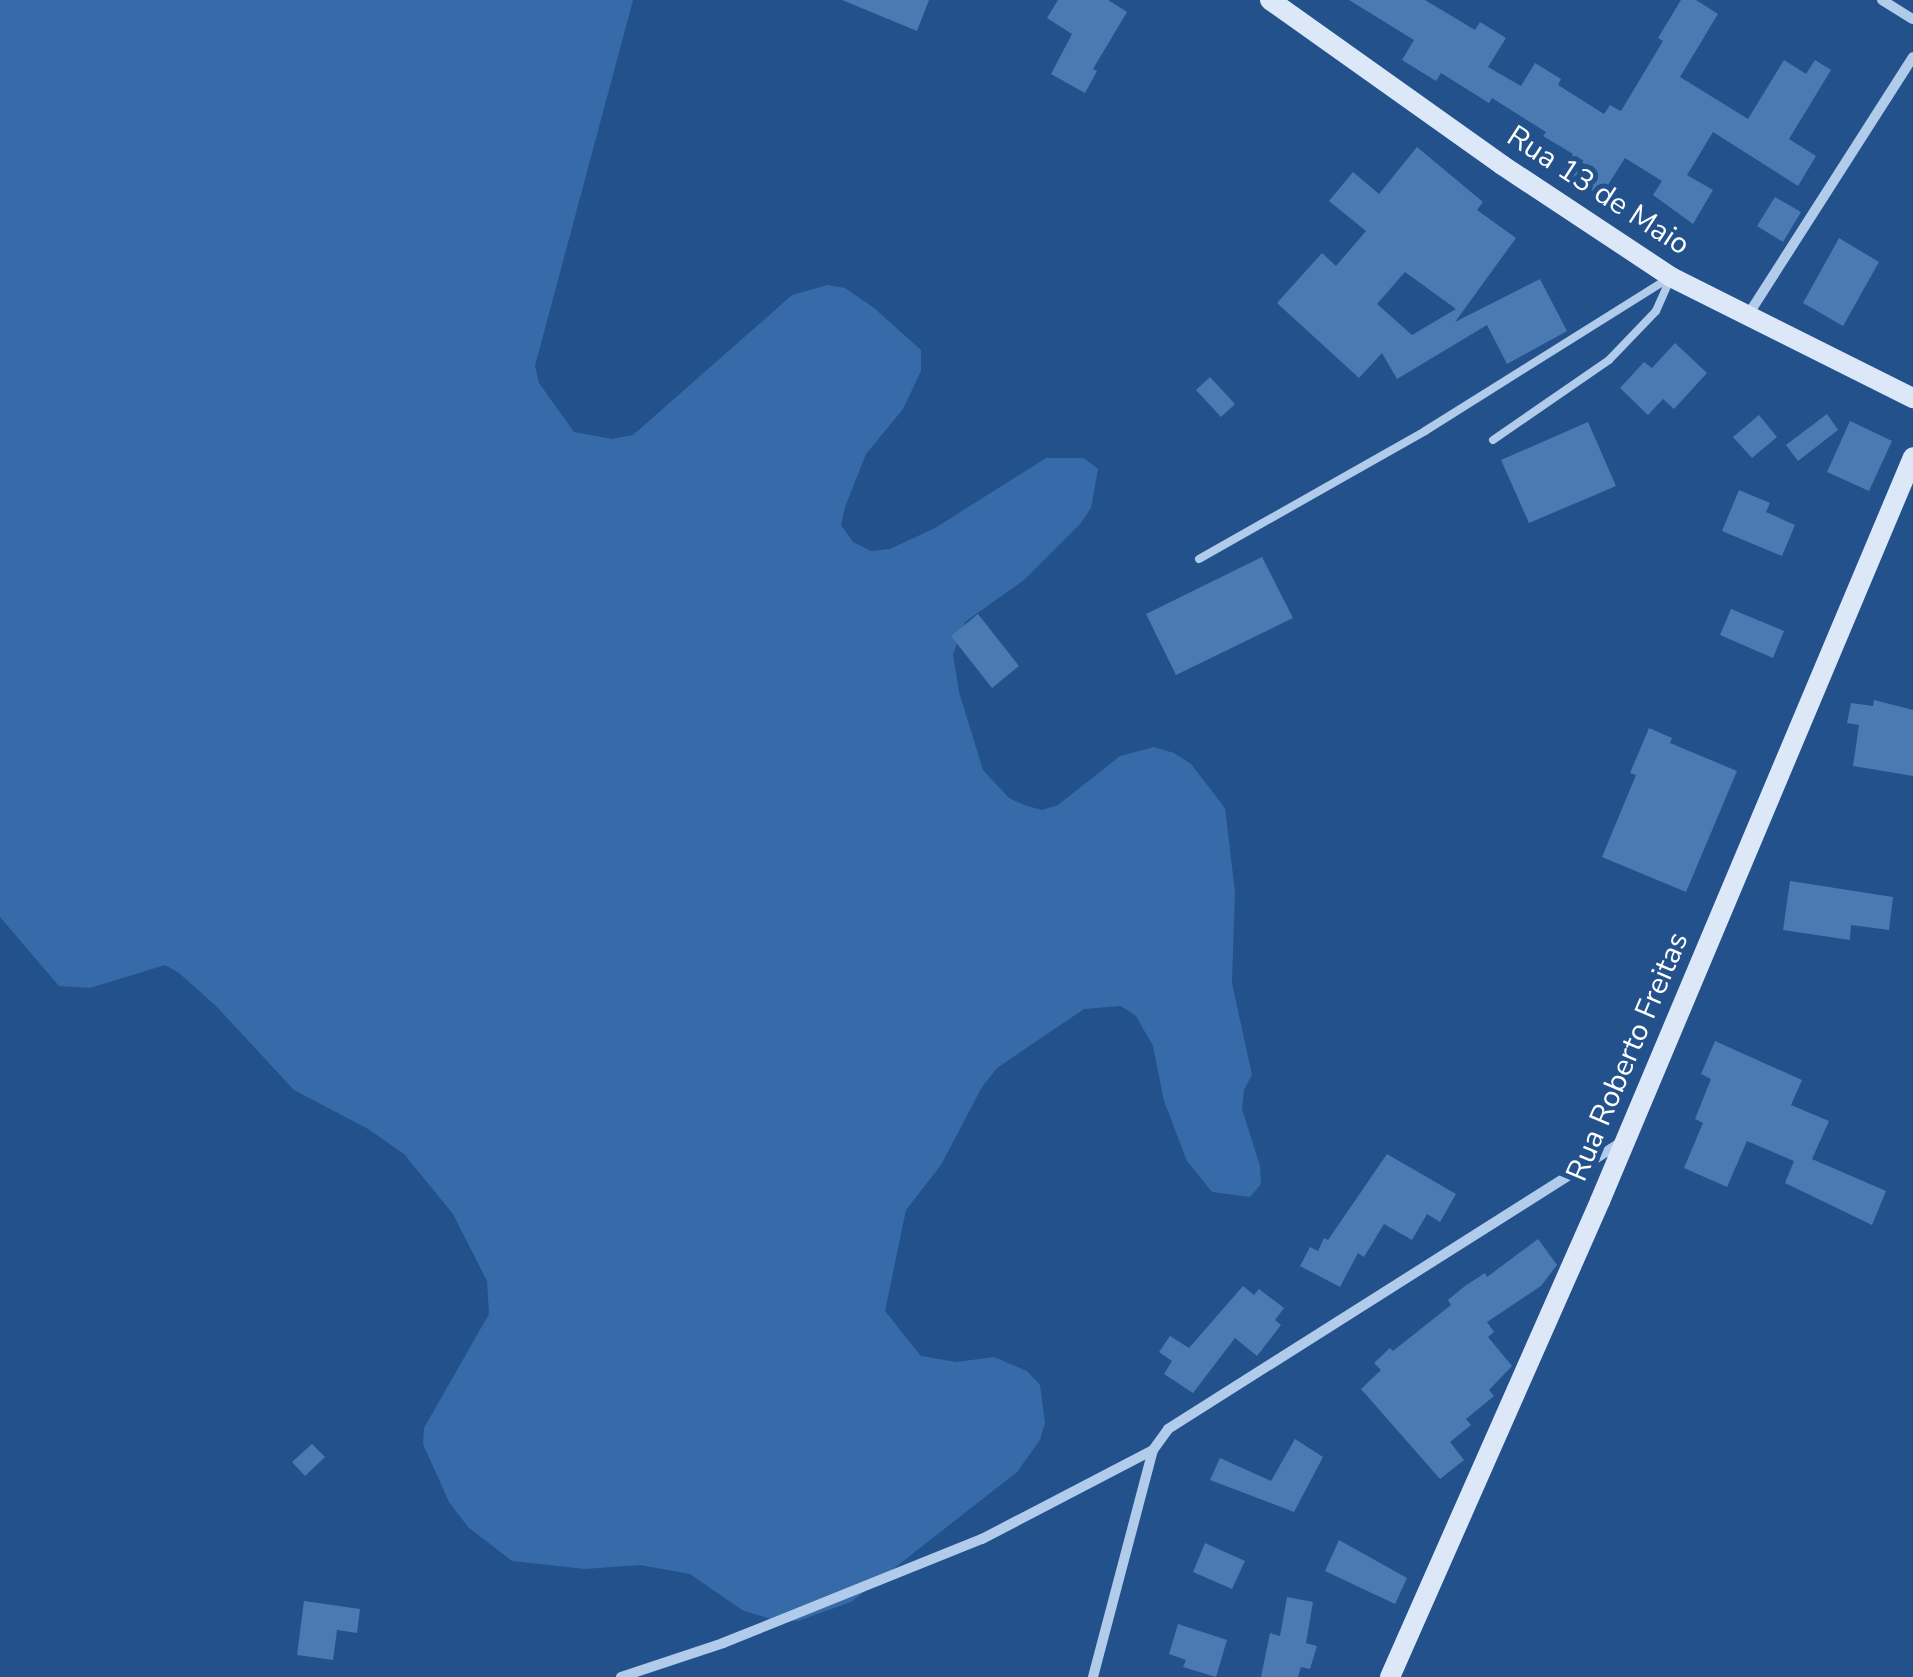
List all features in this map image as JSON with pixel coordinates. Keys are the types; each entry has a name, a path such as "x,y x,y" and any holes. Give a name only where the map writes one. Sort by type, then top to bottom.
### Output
{"street":[{"name":"Rua 13 de Maio","path":"1270,0 1502,166 1671,277 1913,398"},
{"path":"1882,0 1913,19"},
{"path":"1748,316 1913,57"},
{"name":"Rua Roberto Freitas","path":"1390,1677 1626,1140 1913,457"},
{"path":"1093,1677 1152,1450 1168,1429 1626,1140"},
{"path":"620,1677 723,1642 982,1539 1152,1450"}],"lane":[{"path":"1493,440 1609,360 1656,310 1671,277"},
{"path":"1199,559 1426,432 1671,277"}],"shaded area":[{"path":"0,0 633,0 535,366 539,383 574,432 612,439 633,435 792,295 828,285 845,288 874,308 921,350 921,371 903,409 866,454 845,507 841,525 853,542 871,551 890,549 935,528 1046,458 1084,458 1098,469 1091,508 1080,524 1024,580 965,622 953,654 959,692 983,770 1009,798 1024,805 1042,810 1058,805 1120,756 1154,747 1191,764 1225,808 1235,892 1232,983 1252,1075 1244,1090 1242,1109 1260,1166 1261,1184 1250,1197 1212,1192 1187,1161 1164,1101 1153,1046 1136,1016 1121,1006 1084,1009 997,1068 982,1087 941,1165 906,1210 885,1311 921,1356 956,1362 994,1357 1027,1371 1040,1385 1045,1423 1040,1440 1017,1472 851,1602 798,1621 777,1621 742,1610 690,1574 640,1565 585,1569 512,1561 468,1527 449,1502 423,1444 424,1428 489,1314 487,1281 453,1214 404,1154 368,1129 294,1090 216,1006 179,973 165,965 90,988 59,986 0,917"}],"building":[{"path":"842,0 929,0 917,31"},
{"path":"1058,0 1108,0 1127,12 1093,69 1097,71 1085,93 1051,74 1072,34 1047,18"},
{"path":"1349,0 1425,0 1475,30 1480,22 1506,38 1488,67 1521,86 1535,63 1561,79 1558,85 1604,114 1610,105 1621,111 1663,41 1658,38 1681,0 1696,0 1718,14 1680,77 1748,119 1784,60 1806,74 1815,60 1831,70 1789,139 1816,156 1798,186 1713,132 1687,175 1713,190 1693,224 1653,195 1662,181 1625,158 1601,196 1561,172 1573,154 1543,136 1546,132 1492,98 1489,103 1441,73 1436,81 1402,60 1414,40"},
{"path":"1417,147 1483,202 1477,210 1516,238 1455,322 1540,279 1567,331 1507,364 1487,325 1397,379 1382,353 1359,378 1277,303 1322,253 1336,266 1366,231 1329,201 1353,172 1379,194","holes":["1405,272 1456,309 1412,335 1377,304"]},
{"path":"1775,197 1801,212 1783,242 1757,226"},
{"path":"1839,238 1879,262 1843,326 1803,303"},
{"path":"1675,343 1707,373 1674,409 1663,399 1648,415 1620,388 1644,362 1652,368"},
{"path":"1210,377 1235,404 1221,417 1196,390"},
{"path":"1827,414 1838,430 1798,461 1786,445"},
{"path":"1759,415 1777,437 1752,458 1733,437"},
{"path":"1850,421 1892,441 1869,491 1827,472"},
{"path":"1588,422 1616,486 1529,523 1501,460"},
{"path":"1739,490 1770,503 1766,512 1795,525 1782,556 1722,531"},
{"path":"1262,557 1293,618 1176,675 1146,614"},
{"path":"1731,609 1784,631 1773,658 1720,635"},
{"path":"978,614 1019,666 992,688 951,636"},
{"path":"1874,700 1913,710 1913,776 1853,766 1859,725 1847,723 1851,703 1873,706"},
{"path":"1649,728 1672,738 1670,743 1737,771 1686,892 1602,857 1636,775 1630,773"},
{"path":"1790,881 1893,897 1889,930 1851,925 1850,940 1783,930"},
{"path":"1715,1041 1802,1080 1791,1105 1829,1121 1812,1159 1886,1191 1872,1225 1785,1183 1794,1161 1747,1141 1727,1187 1684,1168 1703,1123 1695,1119 1711,1079 1701,1074"},
{"path":"1387,1154 1456,1194 1440,1222 1427,1214 1412,1240 1384,1224 1364,1257 1358,1253 1340,1287 1300,1266 1310,1247 1318,1251 1324,1238 1328,1240"},
{"path":"1538,1239 1557,1265 1541,1286 1487,1322 1494,1332 1488,1337 1512,1366 1489,1390 1494,1396 1466,1419 1471,1425 1450,1442 1464,1460 1440,1479 1361,1389 1381,1370 1374,1363 1390,1348 1393,1351 1451,1305 1448,1300 1465,1286 1485,1273 1487,1277"},
{"path":"1243,1286 1254,1295 1259,1289 1284,1308 1275,1320 1281,1325 1257,1356 1235,1338 1193,1393 1164,1374 1172,1361 1159,1352 1170,1336 1189,1348"},
{"path":"1295,1439 1323,1457 1294,1512 1210,1480 1220,1458 1271,1481"},
{"path":"312,1444 325,1457 305,1476 292,1462"},
{"path":"1339,1540 1407,1578 1395,1604 1325,1571"},
{"path":"1205,1543 1245,1561 1232,1589 1193,1572"},
{"path":"1287,1597 1313,1602 1306,1643 1317,1646 1310,1669 1301,1667 1298,1677 1261,1677 1270,1633 1280,1636"},
{"path":"304,1601 360,1609 357,1633 337,1630 333,1660 297,1655"},
{"path":"1178,1624 1227,1640 1216,1677 1183,1667 1186,1660 1169,1654"}]}
